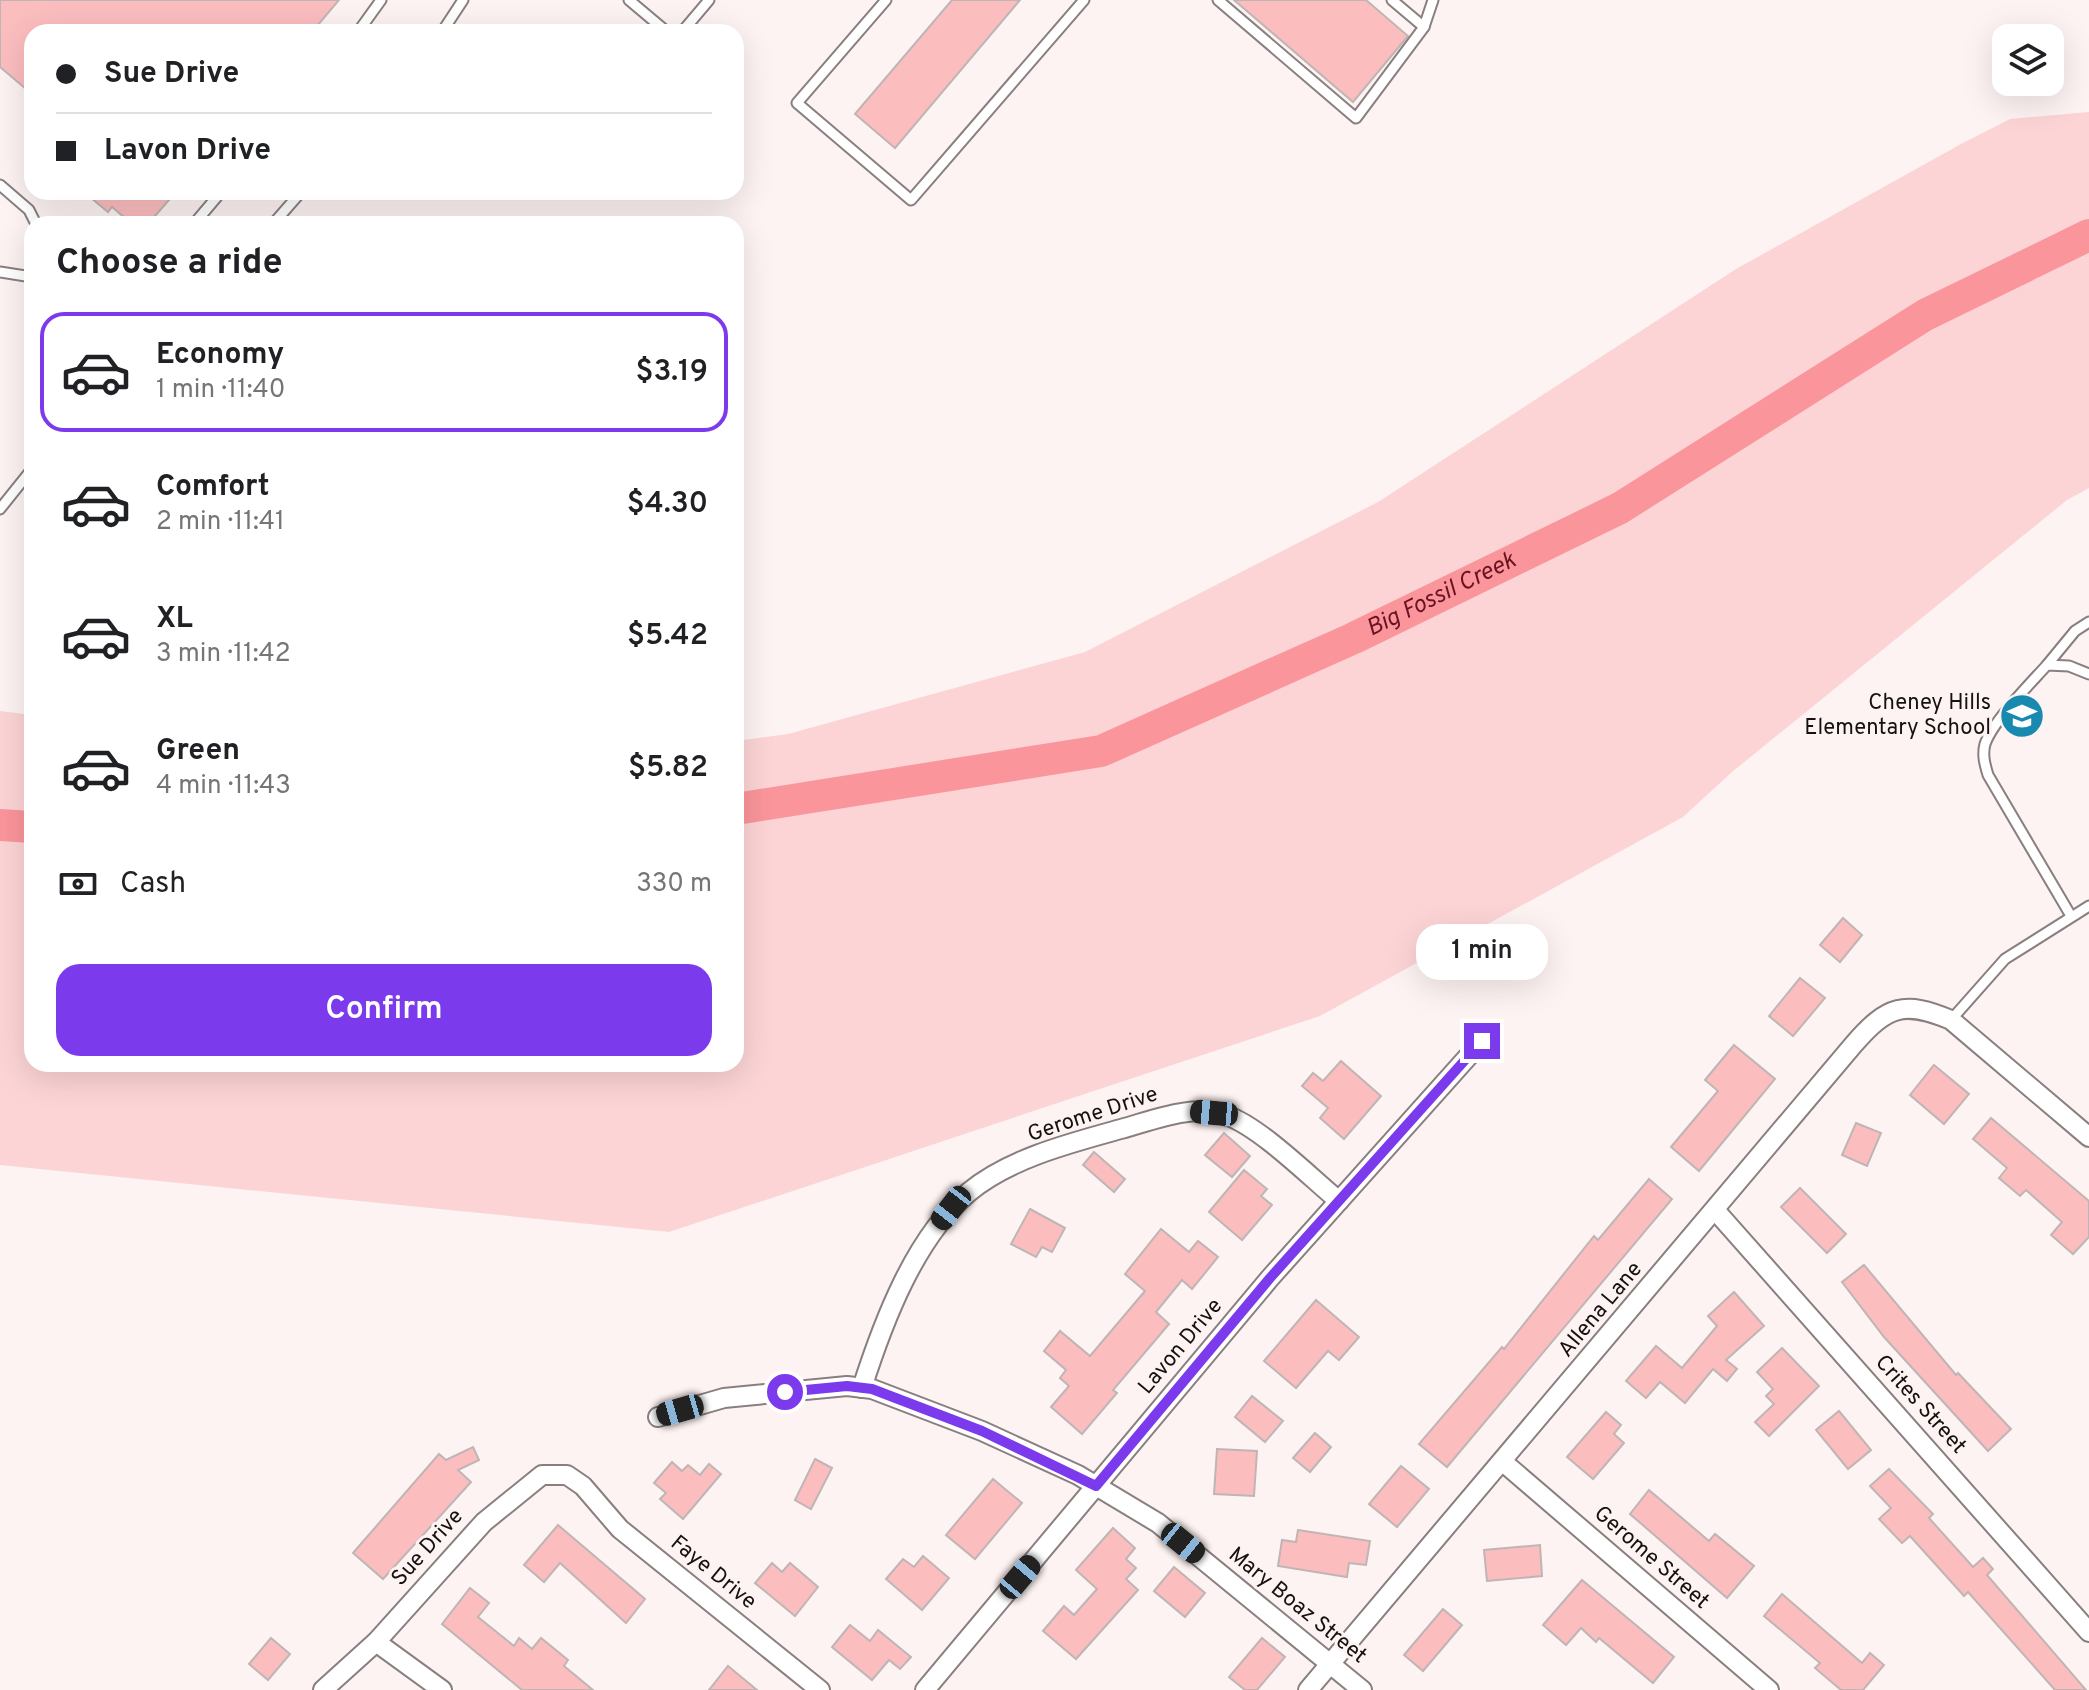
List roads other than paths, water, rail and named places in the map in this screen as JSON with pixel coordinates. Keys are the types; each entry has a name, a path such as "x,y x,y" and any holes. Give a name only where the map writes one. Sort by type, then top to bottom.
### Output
{"street":[{"name":"Allena Lane","path":"1308,1690 1871,1025 1890,1011 1908,1007 1926,1009 1951,1020"},
{"path":"1951,1020 2089,1137"},
{"name":"Lavon Drive","path":"925,1690 1339,1201 1482,1041"},
{"name":"Gerome Drive","path":"862,1388 872,1356 923,1245 951,1208 971,1190 999,1173 1068,1144 1188,1111 1228,1116 1250,1128 1339,1201"},
{"name":"Crites Street","path":"1715,1210 2089,1632"},
{"path":"658,1417 724,1398 847,1386 862,1388"},
{"name":"Mary Boaz Street","path":"862,1388 982,1431 1096,1486 1158,1523 1362,1690"},
{"name":"Gerome Street","path":"1503,1462 1769,1690"},
{"name":"Sue Drive","path":"323,1690 376,1642 484,1522 509,1505 542,1475 567,1475 583,1486"},
{"name":"Faye Drive","path":"583,1486 620,1529 820,1690"},
{"path":"376,1642 442,1690"}],"lane":[{"path":"364,24 381,0"},
{"path":"447,24 463,0"},
{"path":"629,0 658,24"},
{"path":"689,24 709,0"},
{"path":"886,0 797,103 911,200 1084,0"},
{"path":"1218,0 1356,118 1424,27 1433,0"},
{"path":"1392,0 1424,27"},
{"path":"0,185 32,216"},
{"path":"201,216 214,200"},
{"path":"280,216 294,200"},
{"path":"0,272 24,276"},
{"path":"0,509 24,479"},
{"path":"2071,916 1988,775 1983,758 1986,743 1994,729 2075,631 2089,622"},
{"path":"2047,665 2069,666 2089,674"},
{"path":"1951,1020 2005,959 2089,906"}],"waterway":[{"name":"Big Fossil Creek","path":"744,808 1101,751 1354,638 1620,508 1925,315 2089,235"},
{"name":"Big Fossil Creek","path":"0,825 24,826"}],"place":[{"name":"Cheney Hills Elementary School","path":"2022,716"}]}
